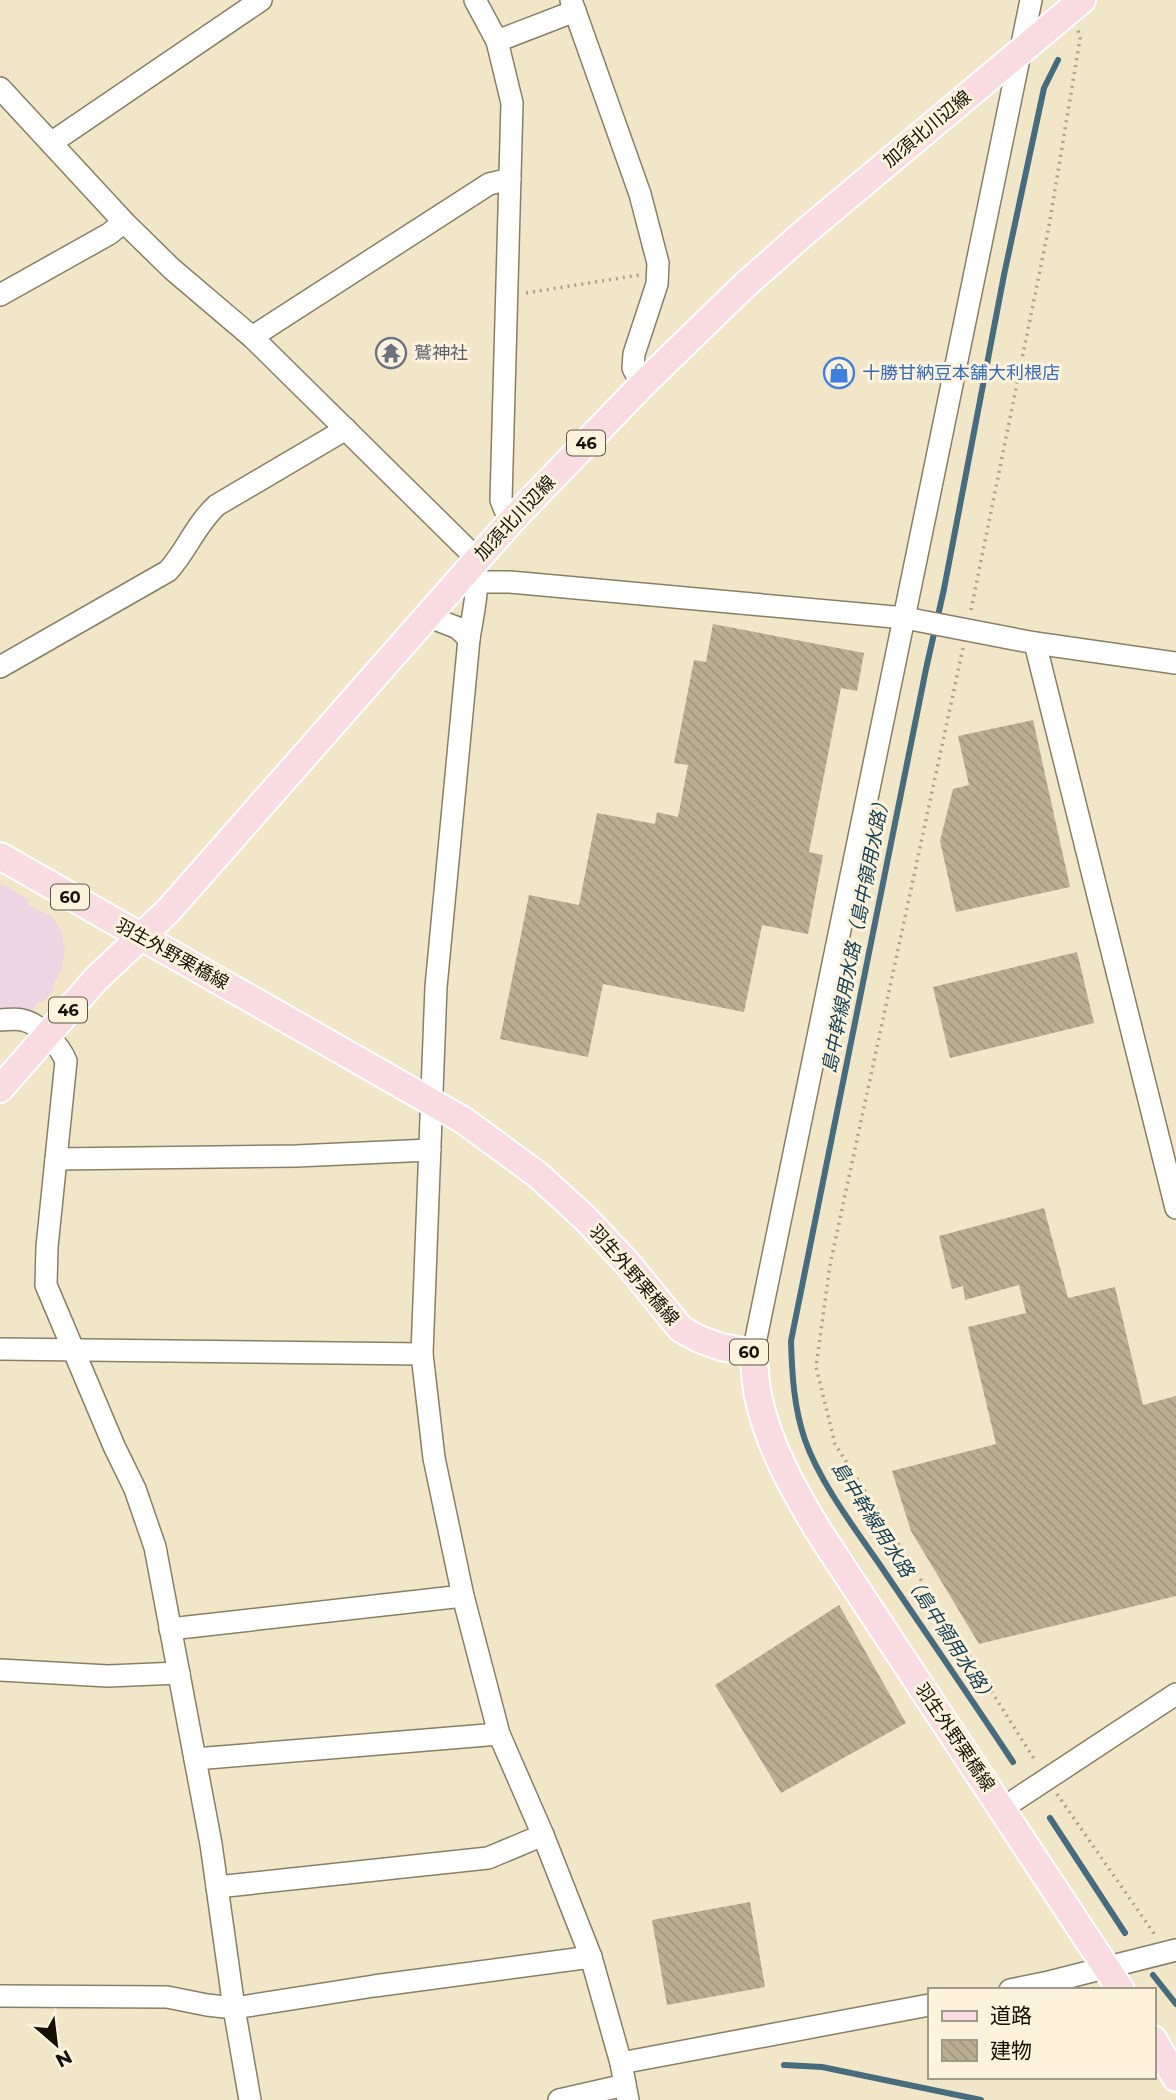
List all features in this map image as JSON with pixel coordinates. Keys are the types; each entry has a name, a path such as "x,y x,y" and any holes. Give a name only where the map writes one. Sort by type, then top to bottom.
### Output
{"main road":[{"name":"加須北川辺線","path":"0,1089 96,979 168,911 427,616 476,572 513,519 642,385 745,285 805,232 1078,4"},
{"name":"羽生外野栗橋線","path":"0,856 480,1132 547,1184 586,1219 628,1264 681,1329 721,1347 754,1353 758,1395 771,1443 792,1487 1120,1988"},
{"path":"1155,2042 1176,2078"}],"street":[{"path":"51,143 261,0"},
{"path":"475,0 497,41 512,103 501,500 513,519"},
{"path":"754,1353 1031,0"},
{"path":"497,41 573,6 640,194 658,263 657,284 634,354 633,368 642,385"},
{"path":"0,88 124,222 172,269 252,337 468,550 476,572 436,987 422,1354 434,1458 463,1597 499,1734 543,1835 591,1957 627,2093 559,2100"},
{"path":"252,337 489,184 510,179"},
{"path":"0,295 109,234 124,222"},
{"path":"0,667 168,571 185,550 203,517 217,505 346,429"},
{"path":"476,572 510,582 905,618 1035,643 1176,663"},
{"path":"427,616 458,628 469,639"},
{"path":"1035,643 1176,1206"},
{"path":"0,1020 26,1021 64,1053 66,1061 47,1247 46,1285 147,1522 155,1547 217,1887 250,2100"},
{"path":"56,1159 296,1156 430,1150"},
{"path":"0,1349 422,1354"},
{"path":"170,1629 463,1597"},
{"path":"0,1670 108,1676 179,1673"},
{"path":"1003,1808 1176,1694"},
{"path":"195,1759 499,1734"},
{"path":"217,1887 488,1857 543,1835"},
{"path":"1020,1988 1170,1951"},
{"path":"0,1996 167,1997 234,2008 591,1957"},
{"path":"621,2063 928,2005"}],"path":[{"path":"1078,4 1080,38 1051,212 967,631 830,1265 816,1367 835,1444 1047,1779 1156,1936 1170,1951"},
{"path":"506,294 657,272"}],"shaded area":[{"path":"2,884 29,900 27,904 53,917 61,931 65,949 62,969 52,987 54,989 43,1003 39,1001 32,1012 0,1013"}],"building":[{"path":"713,624 864,653 857,691 841,688 809,852 823,855 808,934 762,925 744,1012 603,984 588,1057 500,1039 529,895 579,905 597,813 655,824 657,812 678,817 688,765 674,763 694,660 706,662"},
{"path":"1033,720 1070,887 956,912 940,841 953,789 969,785 958,736"},
{"path":"1077,952 1094,1023 950,1058 933,987"},
{"path":"1044,1208 1068,1298 1115,1287 1143,1405 1176,1396 1176,1596 979,1644 911,1531 892,1471 996,1444 968,1327 1026,1313 1019,1285 965,1300 963,1286 952,1289 939,1236"},
{"path":"839,1605 906,1723 781,1793 715,1685"},
{"path":"750,1902 765,1987 667,2005 652,1920"}],"waterway":[{"name":"島中幹線用水路（島中領用水路）","path":"1013,1762 850,1522 820,1473 805,1440 798,1416 791,1341 944,589 1004,275 1044,88 1058,60"},
{"name":"島中幹線用水路（島中領用水路）","path":"1050,1818 1125,1933"},
{"name":"島中幹線用水路（島中領用水路）","path":"1153,1975 1176,2004"},
{"path":"784,2065 822,2067 981,2100"}],"place":[{"name":"鷲神社","path":"391,353"},
{"name":"十勝甘納豆本舗大利根店","path":"839,373"}]}
